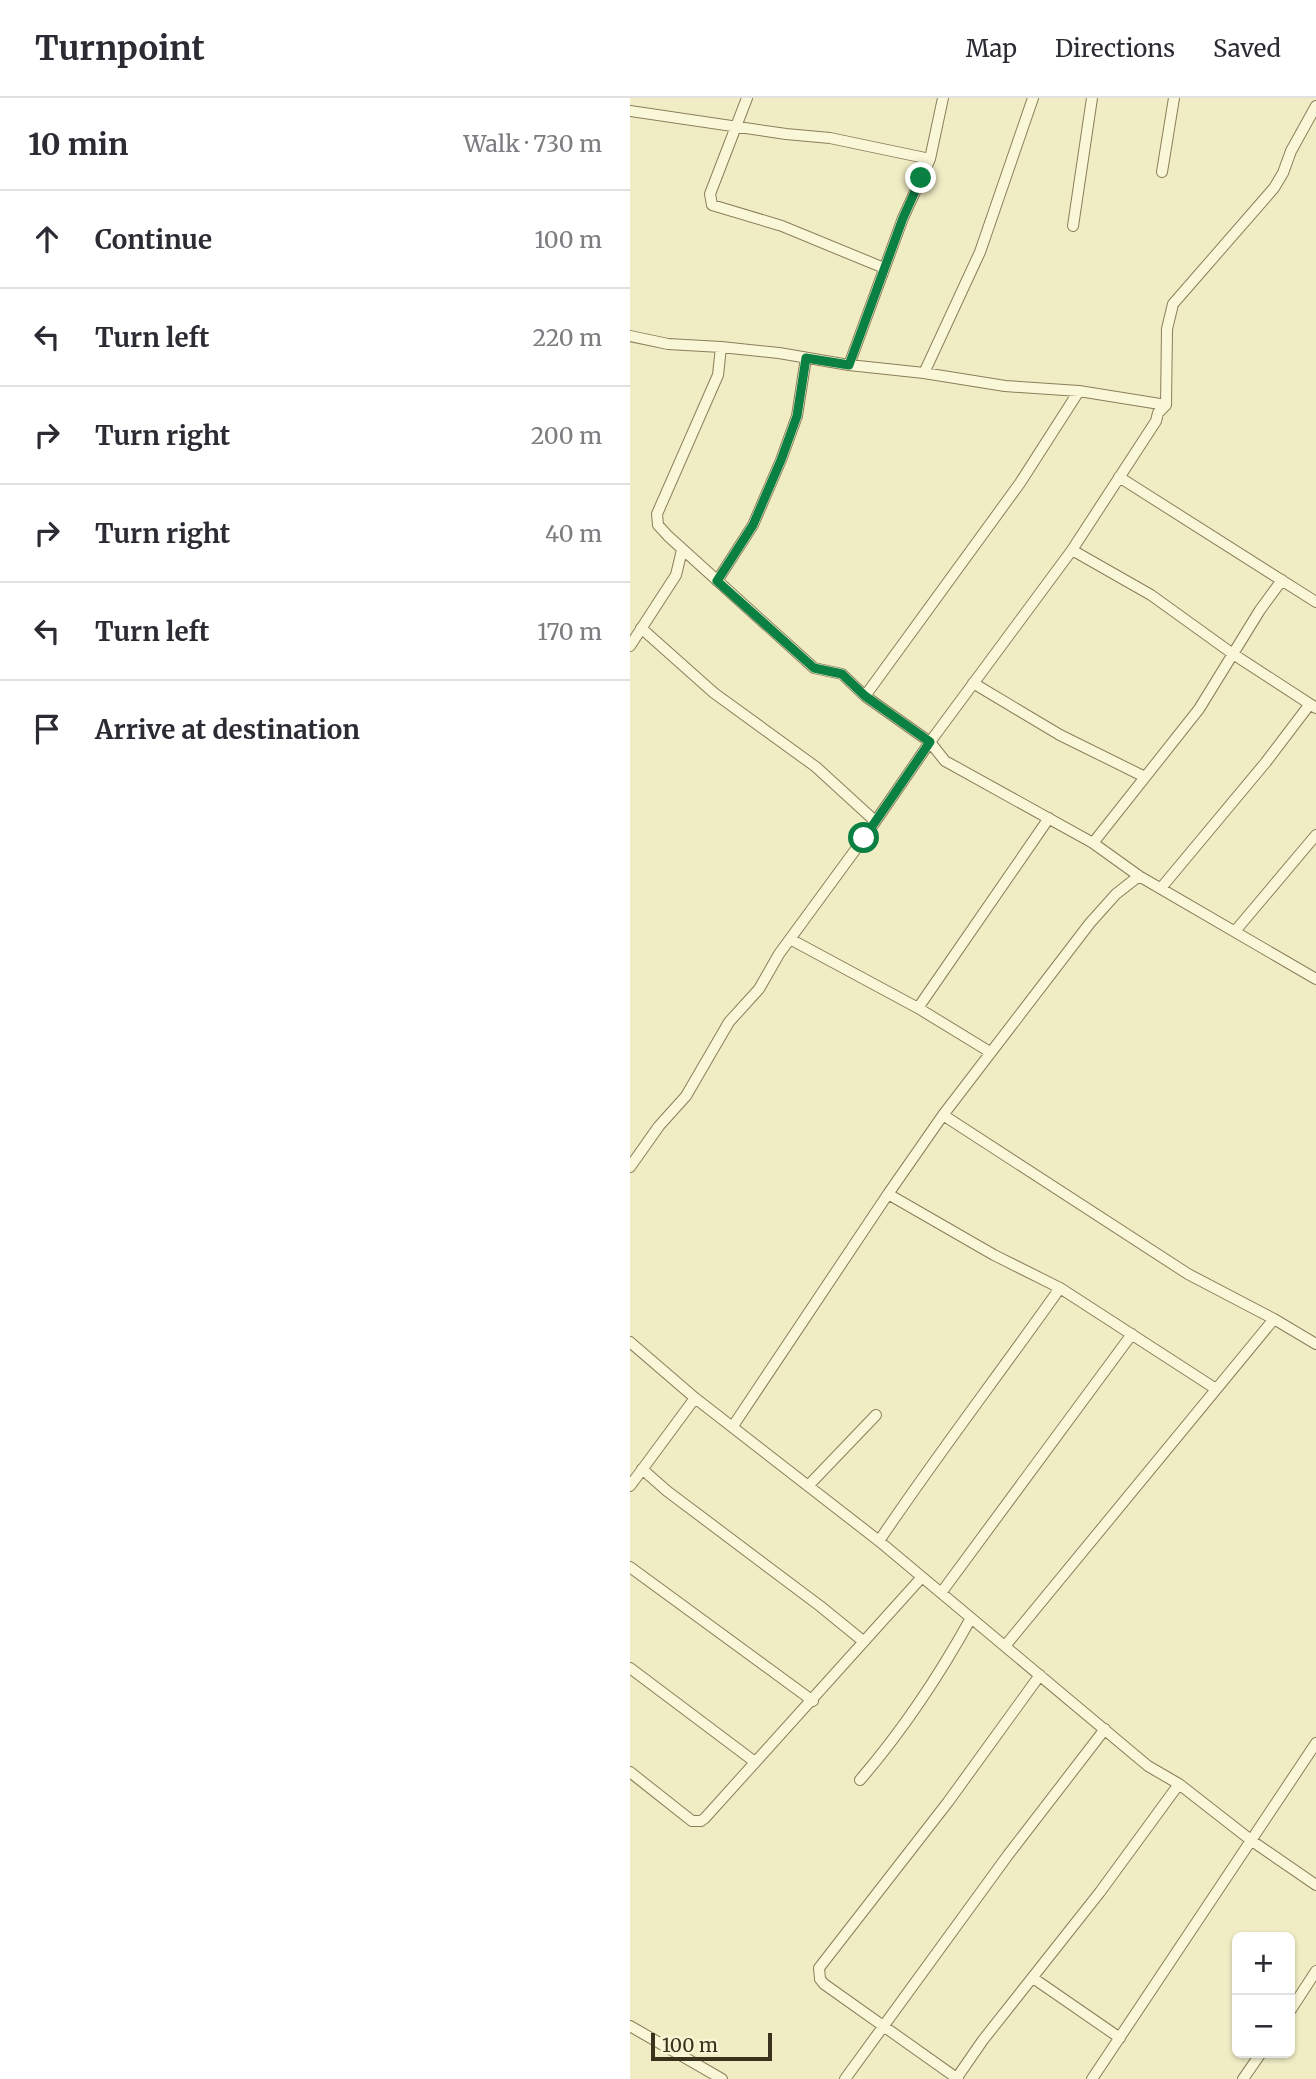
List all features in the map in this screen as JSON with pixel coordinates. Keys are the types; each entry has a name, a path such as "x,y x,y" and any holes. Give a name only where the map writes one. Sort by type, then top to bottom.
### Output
{"street":[{"path":"747,98 710,194 712,205 782,226 884,268"},
{"path":"849,365 903,218 930,159 943,98"},
{"path":"925,373 980,252 1033,98"},
{"path":"1073,226 1092,98"},
{"path":"1162,172 1174,98"},
{"path":"630,1167 659,1126 686,1096 729,1022 759,989 790,939 930,742 1072,550 1156,421 1158,413 1166,405 1167,329 1173,304 1274,188 1291,150 1316,106"},
{"path":"630,111 830,138 930,159"},
{"path":"630,337 668,344 779,353 1004,386 1079,391 1166,405"},
{"path":"721,347 719,375 657,514 659,525 682,550 814,668 842,674 865,696 930,742 945,761 1093,843 1139,876 1236,930 1316,979"},
{"path":"717,581 753,525 781,460 797,416 806,358"},
{"path":"865,696 1020,483 1079,391"},
{"path":"1119,477 1316,602"},
{"path":"630,646 676,575 682,550"},
{"path":"1072,550 1150,595 1313,706 1161,888"},
{"path":"1093,843 1199,709 1260,610 1282,580"},
{"path":"641,628 714,693 816,767 875,821"},
{"path":"973,683 1060,735 1145,777"},
{"path":"918,1008 1049,818"},
{"path":"1236,930 1316,835"},
{"path":"733,1426 943,1115 1090,923 1116,894 1139,876"},
{"path":"790,939 918,1008 990,1052"},
{"path":"943,1115 1188,1274 1316,1344"},
{"path":"888,1194 994,1255 1060,1287 1216,1389"},
{"path":"879,1541 1060,1287"},
{"path":"1005,1646 1274,1319"},
{"path":"941,1593 1132,1334"},
{"path":"630,1344 879,1541 1148,1766 1179,1784 1252,1841 1316,1885"},
{"path":"630,1486 695,1398"},
{"path":"808,1486 876,1415"},
{"path":"642,1469 863,1641"},
{"path":"630,1567 813,1701"},
{"path":"630,1772 686,1817 692,1821 701,1821 813,1701 922,1577"},
{"path":"860,1780 928,1691 971,1618"},
{"path":"630,1668 755,1762"},
{"path":"1040,1675 948,1802 819,1968 820,1979 824,1984 957,2079 982,2040 1100,1892 1179,1784"},
{"path":"845,2079 1008,1855 1105,1729"},
{"path":"1092,2079 1316,1743"},
{"path":"1295,2003 1316,1971"},
{"path":"1033,1978 1120,2038"},
{"path":"630,2026 722,2079"},
{"path":"1243,2079 1258,2058"}],"route":[{"path":"864,838 930,742 865,696 842,674 814,668 717,581 753,525 781,460 797,416 806,358 849,365 903,218 921,178"}]}
